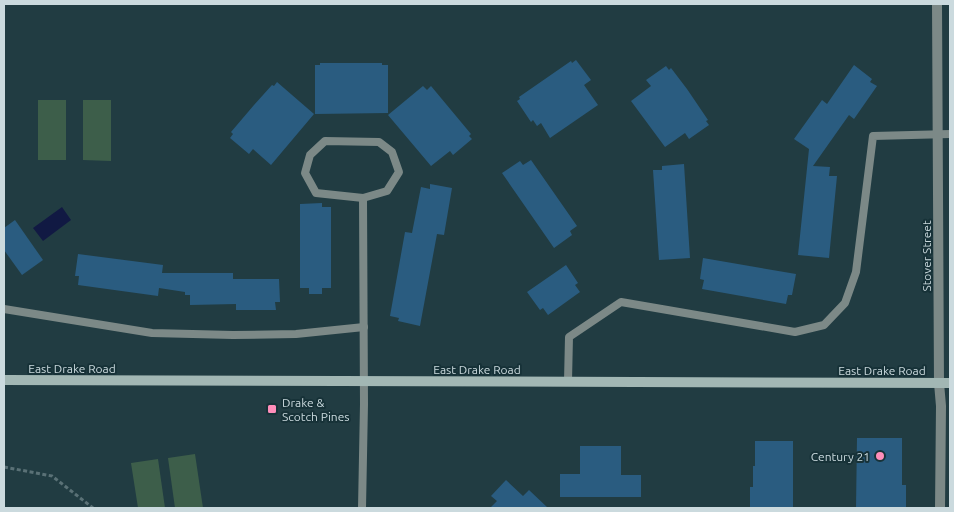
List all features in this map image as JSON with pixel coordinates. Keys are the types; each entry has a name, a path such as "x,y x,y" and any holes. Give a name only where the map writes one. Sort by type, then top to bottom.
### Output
{"main road":[{"name":"East Drake Road","path":"4,380 950,383"}],"street":[{"name":"Stover Street","path":"937,4 939,383 941,406 940,508"}],"lane":[{"path":"568,382 568,337 620,302 795,332 824,325 844,303 856,272 873,136 950,134"},
{"path":"325,141 379,142 392,152 399,172 387,191 364,198 316,193 305,173 310,155 325,141"},
{"path":"362,508 364,198"},
{"path":"4,309 152,333 296,334 364,327"}],"path":[{"path":"4,467 52,476 93,508"}],"green space":[{"path":"38,100 66,100 66,160 38,160"},
{"path":"83,100 111,100 111,161 83,160"},
{"path":"195,454 203,508 175,508 168,458"},
{"path":"158,459 165,508 138,508 131,463"}],"water":[{"path":"62,207 71,220 43,241 33,228"}],"building":[{"path":"576,60 591,80 584,85 598,105 550,138 541,123 537,126 533,120 531,122 517,101 520,99 519,97 571,61 572,63"},
{"path":"320,63 382,63 382,65 388,65 388,113 315,114 315,65 320,65"},
{"path":"854,65 872,79 870,82 877,86 854,119 849,115 813,166 830,167 829,176 837,176 829,258 798,255 809,149 794,139 822,100 827,104"},
{"path":"666,66 669,70 671,68 687,89 708,120 706,121 709,125 689,139 685,133 665,147 631,101 651,86 646,80"},
{"path":"277,82 314,114 271,165 253,149 249,154 230,138 233,134 231,132 272,85 274,86"},
{"path":"423,86 427,90 431,86 471,134 469,136 472,139 453,155 450,151 431,166 388,115"},
{"path":"531,160 577,226 570,231 572,235 554,248 502,173 520,161 523,165"},
{"path":"684,164 690,258 659,260 653,170 662,170 662,166"},
{"path":"430,184 452,188 444,235 437,234 420,326 398,321 399,318 390,316 405,232 412,233 421,187 430,189"},
{"path":"322,203 322,207 331,207 331,288 322,288 322,294 309,294 309,288 300,288 300,204"},
{"path":"15,220 43,260 22,275 4,250 4,228"},
{"path":"78,254 163,265 162,273 233,273 233,279 279,279 280,302 275,302 276,310 236,310 236,304 190,305 190,295 185,295 185,292 159,288 158,296 78,285 79,276 75,276"},
{"path":"703,258 796,274 792,295 788,295 786,304 702,289 704,280 700,279"},
{"path":"566,265 578,283 575,285 580,292 548,315 543,308 540,310 527,292"},
{"path":"857,438 902,438 902,485 906,485 906,508 856,508"},
{"path":"755,441 793,441 793,507 750,508 750,487 753,487 753,466 755,466"},
{"path":"580,446 621,446 621,475 641,475 641,497 560,497 560,474 580,474"},
{"path":"506,480 523,496 529,490 548,508 490,508 497,501 491,496"}],"place":[{"name":"Drake & Scotch Pines","path":"272,409"},
{"name":"Century 21","path":"880,456"}]}
